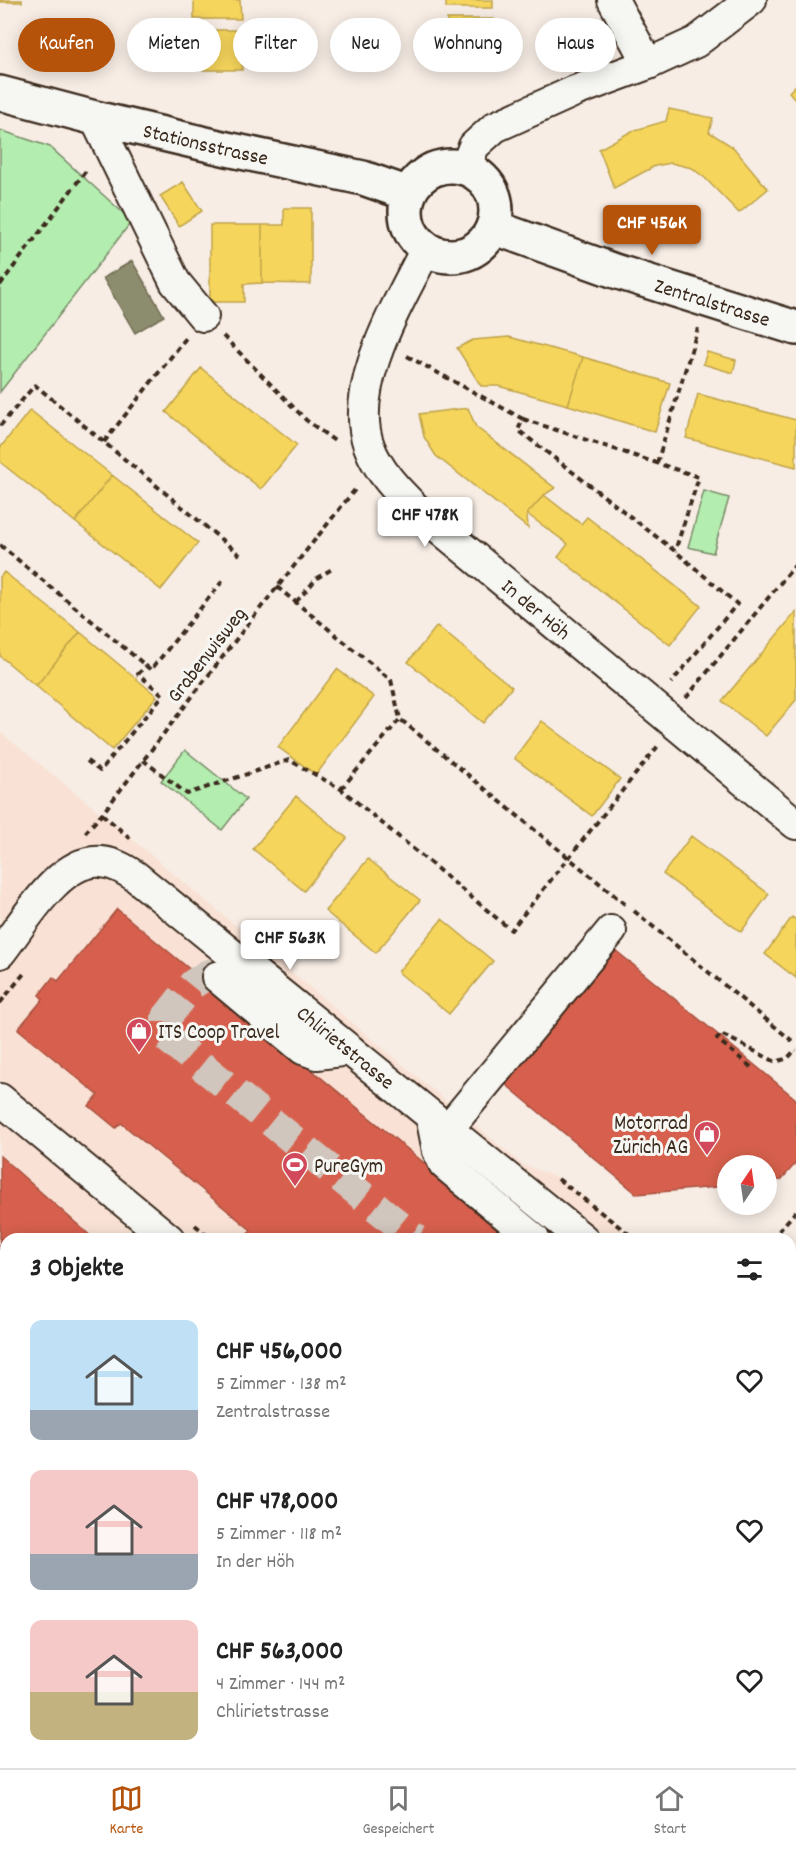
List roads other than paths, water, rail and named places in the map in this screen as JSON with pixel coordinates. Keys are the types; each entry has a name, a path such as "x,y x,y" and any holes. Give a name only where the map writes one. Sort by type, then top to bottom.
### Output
{"main road":[{"name":"Stationsstrasse","path":"0,93 101,131 363,178 409,194"},
{"path":"438,168 465,169 476,174 491,192 496,209 493,227 485,241 473,251 457,256 441,255 426,249 410,230 406,218 409,194 416,182 438,168"},
{"name":"Zentralstrasse","path":"493,227 615,271 796,328"}],"street":[{"path":"613,0 648,64"},
{"path":"465,169 474,146 495,127 575,91 648,64 696,42 751,0"},
{"path":"101,131 175,282 203,316"},
{"name":"In der Höh","path":"426,249 380,341 370,374 364,414 368,445 379,467 415,508 660,723 796,824"},
{"name":"Chlirietstrasse","path":"11,960 54,883 68,871 89,862 119,866 135,876 576,1233"},
{"path":"527,1233 444,1164 438,1151 439,1123 611,931"},
{"path":"217,977 303,1049 317,1054 350,1050"},
{"path":"0,1099 162,1233"}],"tunnel":[{"path":"217,977 208,974 193,984 166,1018 166,1037 409,1233"}],"place":[{"name":"ITS Coop Travel","path":"139,1054"},
{"name":"Motorrad Zürich AG","path":"707,1157"},
{"name":"PureGym","path":"295,1188"}]}
